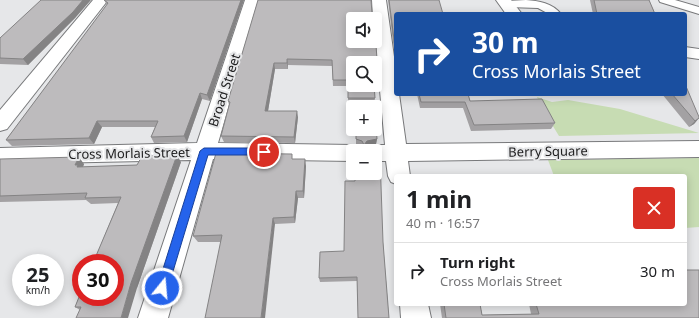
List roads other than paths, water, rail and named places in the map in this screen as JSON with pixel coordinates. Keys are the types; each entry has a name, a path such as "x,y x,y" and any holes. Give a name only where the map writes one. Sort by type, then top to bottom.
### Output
{"street":[{"path":"0,124 101,0"},
{"name":"Broad Street","path":"153,318 252,0"},
{"path":"379,0 386,154 398,174"},
{"path":"687,52 699,54"},
{"name":"Berry Square","path":"386,154 699,149"},
{"name":"Cross Morlais Street","path":"0,156 204,151 346,153"},
{"path":"414,306 416,318"}],"lane":[{"path":"664,0 699,11"},
{"path":"508,6 542,4 550,8 553,12"}]}
